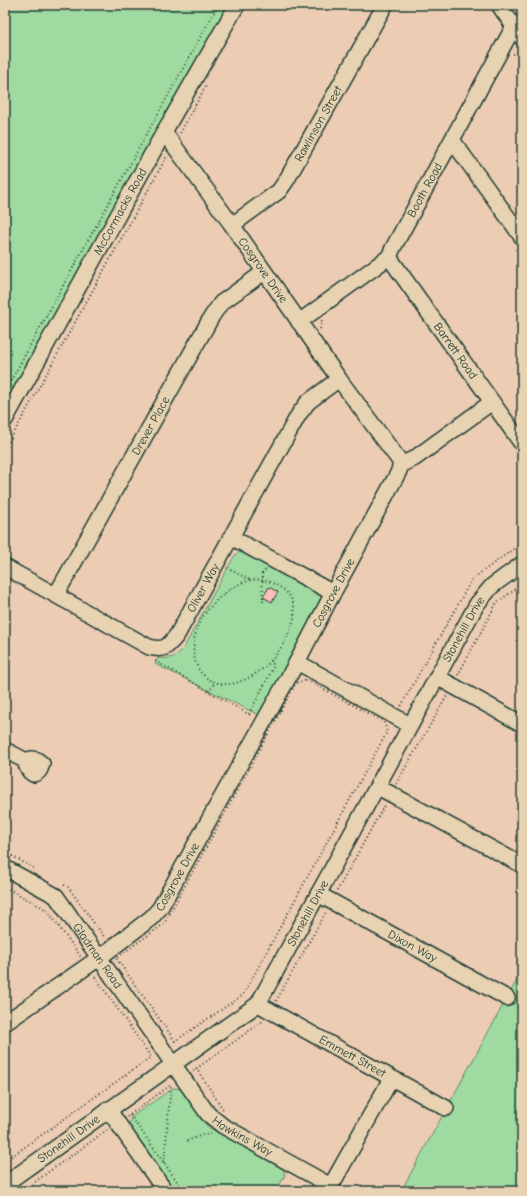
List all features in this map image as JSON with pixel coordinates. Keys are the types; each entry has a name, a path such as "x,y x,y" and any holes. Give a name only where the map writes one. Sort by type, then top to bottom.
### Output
{"street":[{"name":"McCormacks Road","path":"5,420 164,132 237,5"},
{"name":"Rawlinson Street","path":"232,225 279,191 286,181 385,5"},
{"path":"499,5 518,32"},
{"name":"Booth Road","path":"390,257 393,248 452,140 518,32"},
{"name":"Cosgrove Drive","path":"5,1023 87,954 152,918 160,908 297,662 398,474 401,465 399,460 339,379 232,225 164,132"},
{"path":"452,140 519,242"},
{"path":"299,322 390,257"},
{"name":"Barrett Road","path":"390,257 492,402 517,447"},
{"name":"Drever Place","path":"56,595 212,316 221,303 264,272"},
{"name":"Oliver Way","path":"5,567 149,647 159,650 168,645 177,636 299,414 308,402 339,379"},
{"path":"401,465 414,458 492,402"},
{"path":"231,537 333,593"},
{"name":"Stonehill Drive","path":"8,1186 108,1109 258,1004 477,604 492,586 522,564"},
{"path":"297,662 410,725"},
{"path":"437,677 522,724"},
{"path":"5,750 26,761"},
{"path":"378,787 522,865"},
{"name":"Gladman Road","path":"5,868 56,896 87,954 172,1065"},
{"name":"Dixon Way","path":"318,894 507,998"},
{"name":"Emmett Street","path":"258,1004 391,1079 446,1108"},
{"name":"Hawkins Way","path":"172,1065 176,1082 215,1121 330,1188"},
{"path":"330,1188 391,1079"},
{"path":"108,1109 124,1119 165,1191"}],"path":[{"path":"5,391 218,5"},
{"path":"5,449 210,79"},
{"path":"165,160 170,160"},
{"path":"519,242 522,257"},
{"path":"320,330 322,320 324,318"},
{"path":"517,447 522,463"},
{"path":"264,602 262,574 271,559"},
{"path":"217,563 250,580"},
{"path":"250,580 263,580 281,588 291,596 294,606 290,633 271,661 258,673 227,685 215,682 203,675 195,664 194,652 197,628 203,616 216,601 230,589 239,583 250,580"},
{"path":"397,783 453,686 497,602 522,585"},
{"path":"149,658 249,714 252,716 251,719"},
{"path":"249,714 274,666 271,661"},
{"path":"307,680 384,722 387,732 243,995 175,1041 116,958 164,924 296,683 307,680"},
{"path":"209,692 215,682"},
{"path":"337,892 385,804"},
{"path":"5,887 47,910 87,954 107,936"},
{"path":"277,1000 326,912"},
{"path":"5,1161 151,1057 93,974"},
{"path":"22,1191 264,1020"},
{"path":"196,1068 226,1114"},
{"path":"164,1163 176,1082"},
{"path":"124,1119 164,1163 184,1191"},
{"path":"30,1186 30,1191"}],"green space":[{"path":"5,5 228,5 5,408"},
{"path":"242,550 326,596 263,717 155,664 158,658 172,657 183,649 235,555"},
{"path":"522,971 522,1191 401,1191 507,998"},
{"path":"173,1088 182,1089 208,1127 283,1169 285,1175 276,1191 175,1191 129,1126 131,1117"}],"building":[{"path":"269,587 278,592 272,602 263,597"}]}
